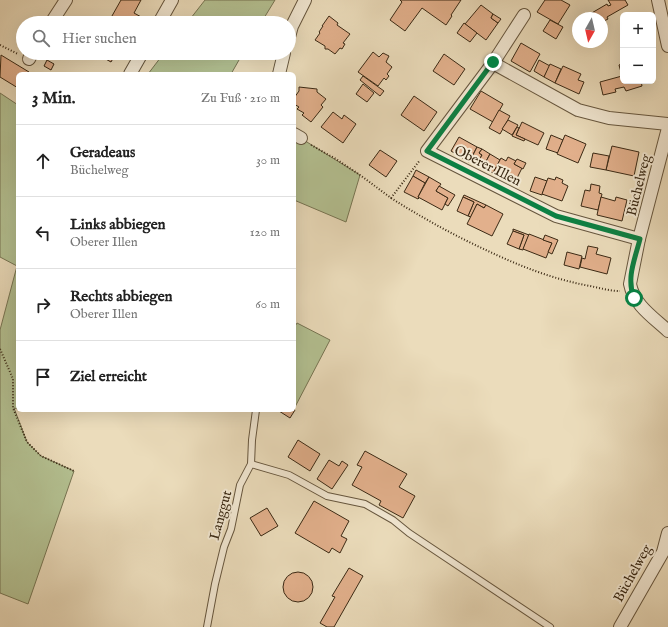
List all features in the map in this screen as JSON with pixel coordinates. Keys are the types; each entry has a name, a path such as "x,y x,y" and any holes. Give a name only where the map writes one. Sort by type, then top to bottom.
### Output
{"street":[{"path":"56,16 66,0"},
{"path":"163,16 172,0"},
{"path":"296,18 305,0"},
{"path":"658,0 668,46"},
{"name":"Oberer Illen","path":"524,15 493,62 427,151 556,216 640,239"},
{"path":"131,72 138,60"},
{"path":"279,72 282,60"},
{"path":"493,62 578,110 609,118 668,124"},
{"name":"Büchelweg","path":"631,290 631,277 668,128"},
{"path":"631,290 638,303 668,331"},
{"name":"Büchelweg","path":"620,627 663,552 668,533"}],"lane":[{"name":"Langgut","path":"207,627 215,584 224,548 231,529 240,485 251,464 256,412"},
{"path":"251,464 289,475 328,496 365,504 392,520 550,627"}],"path":[{"path":"0,45 16,51"},
{"path":"297,136 360,175 417,216 499,257 527,268 576,283 617,291 631,290"},
{"path":"391,198 427,151"},
{"path":"0,349 13,380 13,408 27,442 41,456 74,471"}],"green space":[{"path":"205,0 275,0 265,16 192,16"},
{"path":"159,60 239,60 232,72 150,72"},
{"path":"0,93 16,104 16,265 0,257"},
{"path":"296,135 360,175 346,222 296,201"},
{"path":"16,270 16,408 14,408 27,442 41,456 74,471 28,604 0,593 0,330"},
{"path":"297,323 330,340 296,405"}],"building":[{"path":"121,0 141,0 134,13 139,16 112,16"},
{"path":"400,0 461,0 446,25 422,8 405,31 390,20 402,2"},
{"path":"545,0 561,0 570,5 558,24 537,12"},
{"path":"608,0 625,0 628,5 608,16 608,12 593,12 607,4 608,6 611,5"},
{"path":"481,5 493,14 491,18 498,23 486,40 465,24"},
{"path":"493,14 501,19 498,23 491,18"},
{"path":"329,16 338,23 337,25 350,34 343,43 345,44 342,49 340,48 335,54 328,49 325,49 325,46 315,40"},
{"path":"550,20 563,27 556,39 543,31"},
{"path":"464,23 477,33 470,42 457,33"},
{"path":"521,43 540,54 530,72 511,61"},
{"path":"373,52 379,57 383,53 389,56 386,62 392,67 387,74 389,76 386,80 384,78 378,86 358,72"},
{"path":"444,54 465,69 454,85 433,71"},
{"path":"1,55 29,72 16,72 16,87 0,77"},
{"path":"47,60 54,64 51,70 44,66"},
{"path":"539,60 550,66 544,77 534,71"},
{"path":"550,64 561,69 555,83 544,77"},
{"path":"563,66 581,74 578,80 584,82 579,94 555,83"},
{"path":"363,76 384,91 380,96 360,80"},
{"path":"620,77 620,84 642,84 642,86 626,91 624,87 615,89 616,92 603,95 600,82"},
{"path":"363,84 374,93 367,102 356,94"},
{"path":"299,87 317,89 317,92 326,99 321,105 323,107 311,122 302,115 304,113 297,109 299,107 296,105 296,95 299,91"},
{"path":"481,91 503,104 493,122 470,109"},
{"path":"414,96 437,112 424,131 401,115"},
{"path":"499,110 510,116 500,134 489,128"},
{"path":"333,112 342,119 344,115 356,124 343,143 321,127"},
{"path":"508,120 518,125 512,135 502,129"},
{"path":"522,122 544,133 538,145 516,135"},
{"path":"517,127 519,128 516,135 525,139 524,141 512,136"},
{"path":"551,135 563,140 558,153 546,149"},
{"path":"565,135 586,144 578,163 557,154"},
{"path":"459,137 477,147 469,162 451,151"},
{"path":"612,146 639,152 634,176 606,170"},
{"path":"477,147 482,149 479,153 482,155 477,164 470,161"},
{"path":"482,149 490,154 483,167 477,164 482,155 479,153"},
{"path":"380,150 397,161 386,177 369,165"},
{"path":"593,153 609,156 606,170 590,167"},
{"path":"490,154 500,160 493,173 483,167"},
{"path":"508,157 516,161 514,164 522,168 514,184 493,173 501,158 506,161"},
{"path":"517,159 526,163 523,169 514,164"},
{"path":"416,170 429,177 425,183 413,176"},
{"path":"413,176 425,183 418,199 404,192"},
{"path":"429,177 441,184 436,191 448,198 442,210 418,197"},
{"path":"535,177 547,181 542,195 530,191"},
{"path":"556,177 563,180 562,183 568,186 562,201 542,194 548,178 555,180"},
{"path":"591,184 600,186 599,193 602,194 598,210 581,206 585,190 590,191"},
{"path":"439,186 455,195 448,206 445,204 448,198 436,191"},
{"path":"464,195 486,205 484,208 477,204 471,217 468,216 474,202 463,197"},
{"path":"463,197 474,202 468,216 457,211"},
{"path":"601,197 615,201 616,197 627,200 622,221 597,215"},
{"path":"477,204 484,208 486,205 503,214 492,236 467,224"},
{"path":"513,229 529,235 523,250 519,249 524,235 513,231"},
{"path":"513,231 524,235 519,249 507,244"},
{"path":"529,234 552,243 546,258 523,249"},
{"path":"545,235 558,240 552,254 548,252 552,243 543,240"},
{"path":"588,246 598,248 596,254 611,258 607,274 580,267 582,258 585,259"},
{"path":"567,252 582,256 579,269 564,265"},
{"path":"281,412 294,412 290,418"},
{"path":"298,440 320,454 310,471 288,457"},
{"path":"365,451 407,474 399,487 415,496 403,518 379,505 381,501 352,485 362,467 357,465"},
{"path":"329,460 339,466 342,461 348,465 332,489 317,479"},
{"path":"314,501 349,521 341,536 347,539 340,553 332,548 329,553 295,533"},
{"path":"267,508 278,526 261,536 250,518"},
{"path":"349,568 363,576 334,627 327,627 320,623 335,597 332,596"},
{"path":"298,572 309,576 313,587 309,598 298,602 287,598 283,587 287,576"}],"route":[{"path":"493,62 427,151 556,216 640,239 630,284 634,298"}]}
